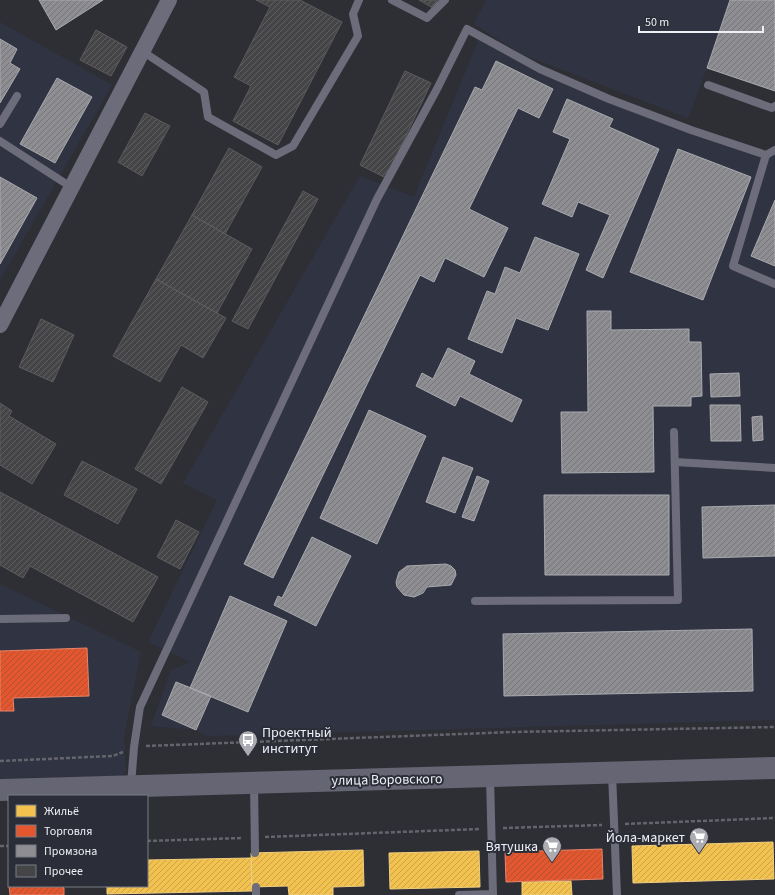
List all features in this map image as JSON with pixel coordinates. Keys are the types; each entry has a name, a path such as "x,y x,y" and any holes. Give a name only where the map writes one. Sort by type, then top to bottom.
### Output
{"main road":[{"name":"улица Воровского","path":"0,790 775,768"}],"street":[{"path":"0,325 170,0"}],"lane":[{"path":"142,52 204,92 208,117 276,155 293,146 358,36 353,14 359,0"},
{"path":"392,0 427,18 445,0"},
{"path":"131,786 134,747 140,707 377,199 437,89 467,29 540,69 609,99 691,130 766,155"},
{"path":"708,85 772,108 775,106"},
{"path":"1,121 17,96"},
{"path":"0,142 71,187"},
{"path":"775,150 766,155 733,266 775,284"},
{"path":"475,601 678,600 674,432"},
{"path":"675,462 775,468"},
{"path":"0,619 66,618"},
{"path":"612,772 617,895"},
{"path":"459,895 493,895 490,776"},
{"path":"254,782 255,853"}],"path":[{"path":"0,761 113,756 134,747 513,732 775,726"},
{"path":"148,841 775,818"}],"shaded area":[{"path":"486,0 730,0 688,118 521,54 474,24"},
{"path":"0,22 112,85 0,280"},
{"path":"480,36 540,69 765,155 775,150 775,720 208,736 196,730 151,726 171,670 191,662 148,642 217,500 183,483 360,176 414,197"},
{"path":"0,584 141,652 124,735 126,771 121,776 0,778"}],"building: Жильё":[{"path":"773,842 774,879 633,883 632,846"},
{"path":"363,850 364,886 333,887 333,895 289,895 288,886 252,887 251,853"},
{"path":"479,851 480,887 390,889 389,853"},
{"path":"251,858 252,891 107,894 107,887 148,887 148,860"},
{"path":"571,881 572,895 522,895 522,882"}],"building: Торговля":[{"path":"87,648 89,696 13,698 14,711 0,711 0,651"},
{"path":"602,849 603,879 506,882 505,852"},
{"path":"9,887 64,888 64,895 10,895"}],"building: Промзона":[{"path":"39,0 103,0 56,30"},
{"path":"730,0 775,0 775,91 707,68"},
{"path":"0,39 17,49 10,63 20,69 0,103"},
{"path":"496,61 553,89 539,118 518,108 469,209 508,228 484,277 445,258 434,282 420,275 273,578 244,564 475,87 482,90"},
{"path":"57,78 92,97 55,163 20,144"},
{"path":"567,99 613,119 609,127 659,149 603,278 586,270 610,215 578,202 572,217 542,204 570,139 553,132"},
{"path":"678,149 751,177 703,300 630,272"},
{"path":"0,177 37,198 0,264"},
{"path":"775,200 775,266 751,256"},
{"path":"535,237 579,254 548,330 516,318 502,353 468,339 487,291 495,294 505,267 520,273"},
{"path":"587,311 611,311 611,330 689,329 689,342 701,342 702,396 691,397 691,406 653,406 654,472 562,473 561,412 588,412"},
{"path":"448,348 475,361 469,374 522,400 512,422 460,396 455,406 416,386 422,373 433,379"},
{"path":"739,373 740,396 711,397 710,374"},
{"path":"710,405 740,405 741,441 711,441"},
{"path":"369,410 426,436 377,544 320,518"},
{"path":"762,416 763,440 753,441 752,417"},
{"path":"443,457 473,468 455,513 426,502"},
{"path":"477,476 489,481 474,521 462,517"},
{"path":"544,495 669,495 669,575 545,575"},
{"path":"775,505 775,556 703,558 702,507"},
{"path":"312,537 351,556 316,626 274,605 278,596 282,598"},
{"path":"446,564 455,570 456,575 451,585 427,587 423,593 414,597 404,595 397,587 396,582 399,572 407,566"},
{"path":"230,596 287,621 248,712 190,688"},
{"path":"752,629 753,691 504,696 503,634"},
{"path":"176,682 211,696 196,730 162,715"}],"building: Прочее":[{"path":"256,0 300,0 342,22 278,145 233,121 251,86 234,77 270,7"},
{"path":"419,0 438,0 433,8"},
{"path":"96,30 127,47 111,76 80,60"},
{"path":"405,71 431,83 386,178 360,165"},
{"path":"145,113 170,126 142,176 118,162"},
{"path":"229,148 262,167 225,234 192,215"},
{"path":"303,191 318,199 248,329 232,321"},
{"path":"192,215 252,249 217,313 156,279"},
{"path":"156,279 226,318 203,358 181,345 160,382 113,356"},
{"path":"41,319 74,335 53,382 19,367"},
{"path":"182,387 208,402 161,484 135,469"},
{"path":"0,403 12,411 9,416 56,444 32,484 0,465"},
{"path":"82,461 137,489 118,524 64,495"},
{"path":"0,492 158,577 133,622 30,566 23,578 0,565"},
{"path":"176,520 199,532 180,569 157,557"}],"place":[{"name":"Проектный институт","path":"248,757"},
{"name":"Йола-маркет","path":"699,854"},
{"name":"Вятушка","path":"552,863"}]}
